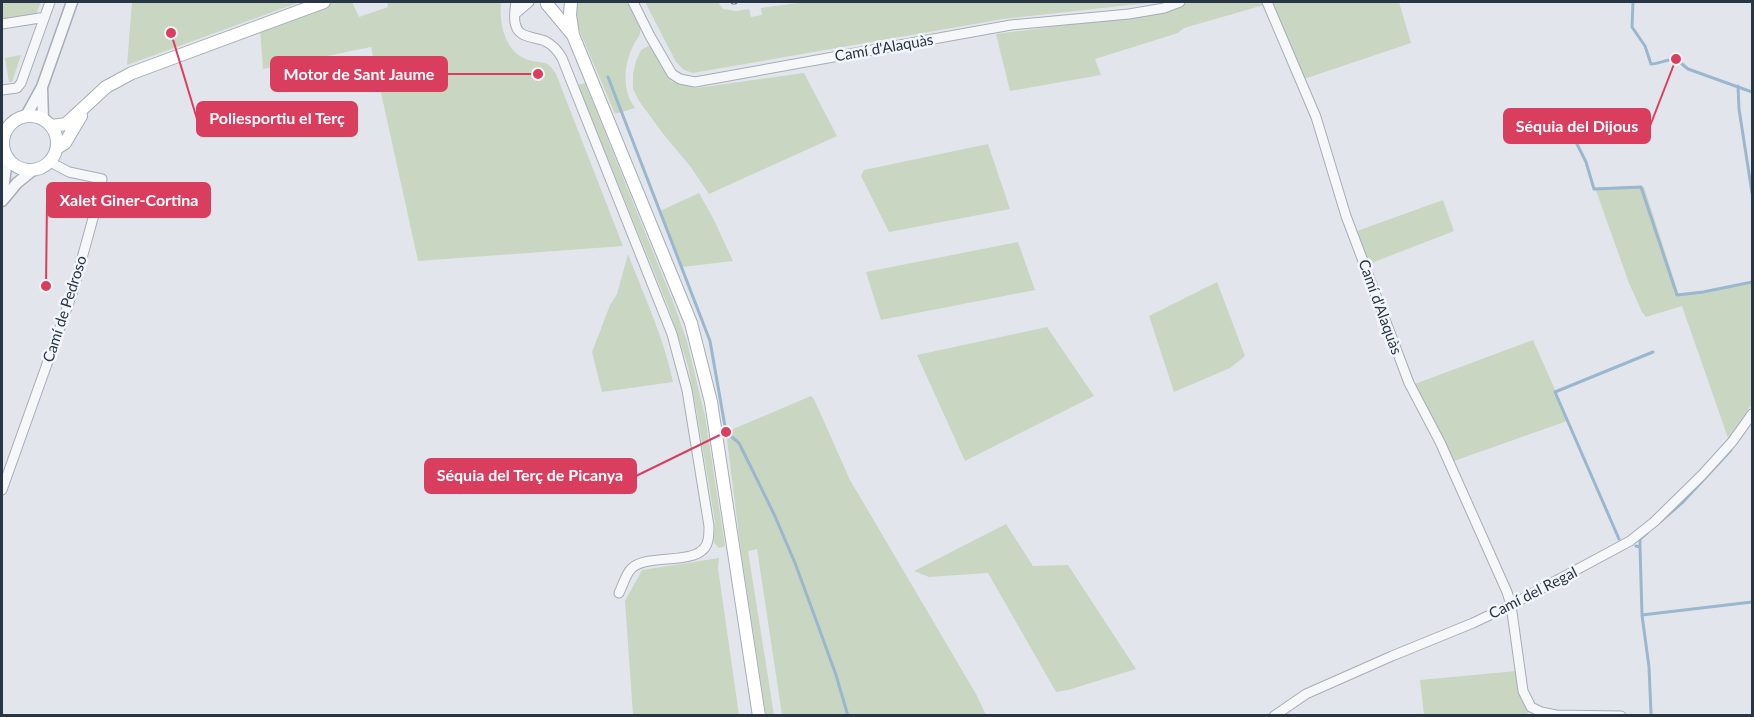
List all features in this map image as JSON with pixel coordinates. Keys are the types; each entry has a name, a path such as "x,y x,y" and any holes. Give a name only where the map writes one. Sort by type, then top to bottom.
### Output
{"main road":[{"path":"2,120 35,116 47,122 66,124 106,87 132,74 324,2"},
{"path":"543,3 563,2"},
{"path":"571,2 573,35 691,323 711,402 759,716"},
{"path":"543,3 573,35"},
{"path":"57,148 65,143 87,106"},
{"path":"23,117 6,129 2,146 7,159 18,168 33,170 42,168 55,156 57,136 47,122"}],"street":[{"path":"2,90 17,88 21,83 50,2"},
{"path":"23,117 42,87 72,2"},
{"path":"516,2 515,14 518,31 525,36 545,41 554,47 562,58 672,334 687,390 709,526 708,541 705,548 695,555 640,562 630,569 619,593"},
{"path":"515,14 529,2"},
{"name":"Camí d'Alaquàs","path":"633,2 672,74 680,80 695,82 1011,25 1129,14 1164,8 1180,2"},
{"name":"Camí d'Alaquàs","path":"1267,2 1316,117 1346,216 1409,383 1440,442 1507,592 1511,605 1523,691 1532,707 1540,712 1556,715 1621,716"},
{"path":"2,24 44,18"},
{"path":"42,87 47,122"},
{"path":"2,200 7,159"},
{"name":"Camí de Pedroso","path":"2,489 73,291 102,179 69,172 50,162"},
{"path":"2,200 16,183 33,170"},
{"name":"Camí del Regal","path":"1274,716 1305,694 1473,623 1630,541 1654,522 1702,475 1732,442 1752,414"}],"green space":[{"path":"2,2 41,2 36,14 2,19"},
{"path":"132,2 300,2 127,65"},
{"path":"332,2 352,2 359,17 388,7 387,2 501,2 501,20 510,46 523,58 550,66 556,74 623,246 418,261 371,47 263,69 260,29"},
{"path":"579,2 626,2 637,17 640,32 626,68 626,85 635,108 615,114 575,20 576,7"},
{"path":"645,2 718,2 723,9 736,11 749,9 751,17 762,15 761,8 806,2 1158,2 1003,19 693,73 684,70 676,62"},
{"path":"1187,2 1262,2 1264,5 1184,28 1178,33 1095,59 1101,75 1010,91 996,34 1164,12"},
{"path":"1272,2 1399,2 1411,43 1304,79"},
{"path":"650,45 671,81 696,88 804,73 837,136 709,194 639,101 633,89 636,61 641,50"},
{"path":"21,55 12,82 9,82 5,58"},
{"path":"585,83 687,341 705,416 725,546 719,548 714,543 715,522 688,366 669,309 578,85"},
{"path":"988,144 1010,209 889,232 861,176 864,170"},
{"path":"1644,187 1679,295 1710,292 1752,281 1752,404 1728,438 1682,306 1646,317 1642,312 1629,283 1595,188"},
{"path":"699,193 733,261 682,267 660,211"},
{"path":"1443,200 1454,231 1369,264 1357,231"},
{"path":"1018,242 1035,290 881,320 866,272"},
{"path":"628,254 659,333 673,382 602,392 592,352 610,305 617,294"},
{"path":"1217,282 1245,356 1230,368 1174,392 1149,316"},
{"path":"1047,327 1094,396 965,461 917,355"},
{"path":"1533,340 1567,421 1454,461 1415,384"},
{"path":"811,396 850,480 976,694 986,715 782,715 757,549 748,551 774,715 766,715 741,551 726,432"},
{"path":"1006,524 1033,566 1068,565 1136,669 1056,692 988,573 929,577 914,571"},
{"path":"719,558 718,568 739,715 633,715 625,601 642,570"},
{"path":"1516,671 1522,700 1529,713 1519,716 1424,715 1420,680"}],"waterway":[{"path":"1633,2 1632,27 1645,46 1651,64 1676,59 1688,69 1752,92"},
{"path":"608,77 710,341 726,432 739,443 774,514 812,609 848,716"},
{"path":"1738,86 1739,109 1752,193"},
{"path":"1563,110 1586,162 1594,189 1641,187 1677,295 1752,282"},
{"path":"1619,539 1555,392 1653,352"},
{"path":"1661,521 1683,502 1731,450"},
{"path":"1640,547 1640,539 1647,533"},
{"path":"1636,546 1640,547 1642,615 1649,667 1651,713"},
{"path":"1642,615 1752,602"}],"place":[{"name":"Poliesportiu el Terç","path":"171,33"},
{"name":"Séquia del Dijous","path":"1676,59"},
{"name":"Motor de Sant Jaume","path":"538,74"},
{"name":"Xalet Giner-Cortina","path":"46,286"},
{"name":"Séquia del Terç de Picanya","path":"726,432"}]}
